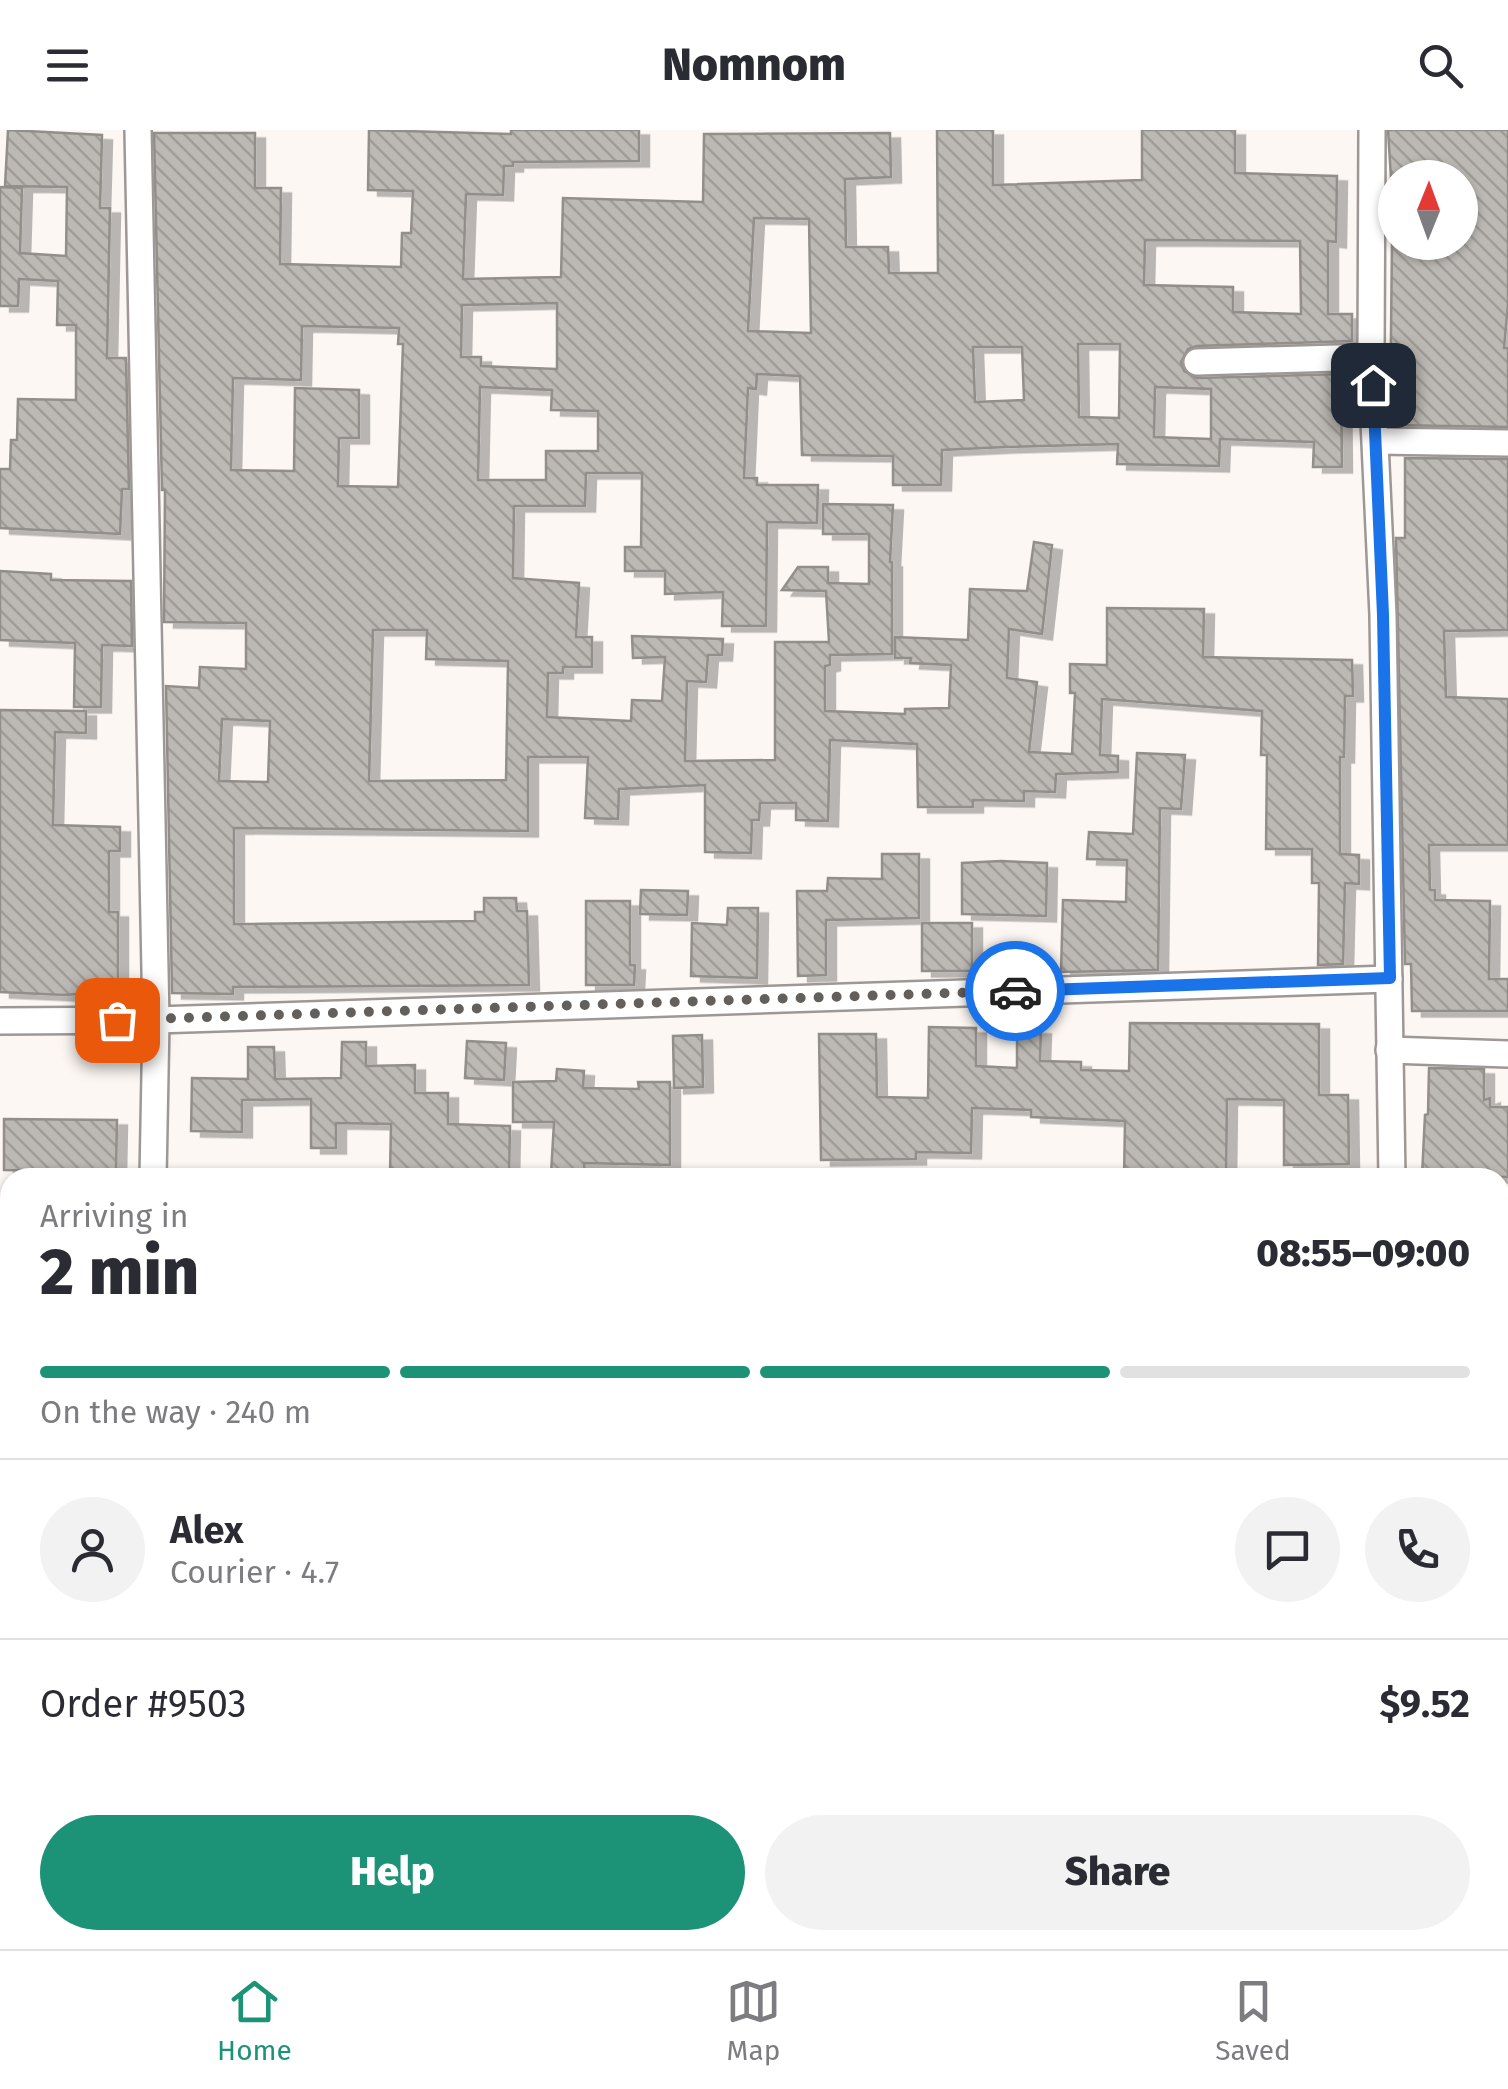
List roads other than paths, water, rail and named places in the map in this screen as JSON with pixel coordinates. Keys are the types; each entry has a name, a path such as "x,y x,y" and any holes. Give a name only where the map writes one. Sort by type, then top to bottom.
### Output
{"street":[{"path":"138,130 156,1020 153,1168"},
{"path":"1372,130 1371,357 1383,615 1392,1168"},
{"path":"1197,362 1371,357"},
{"path":"1376,441 1508,443"},
{"path":"0,1020 156,1020 1390,978"},
{"path":"1389,1050 1508,1054"}]}
